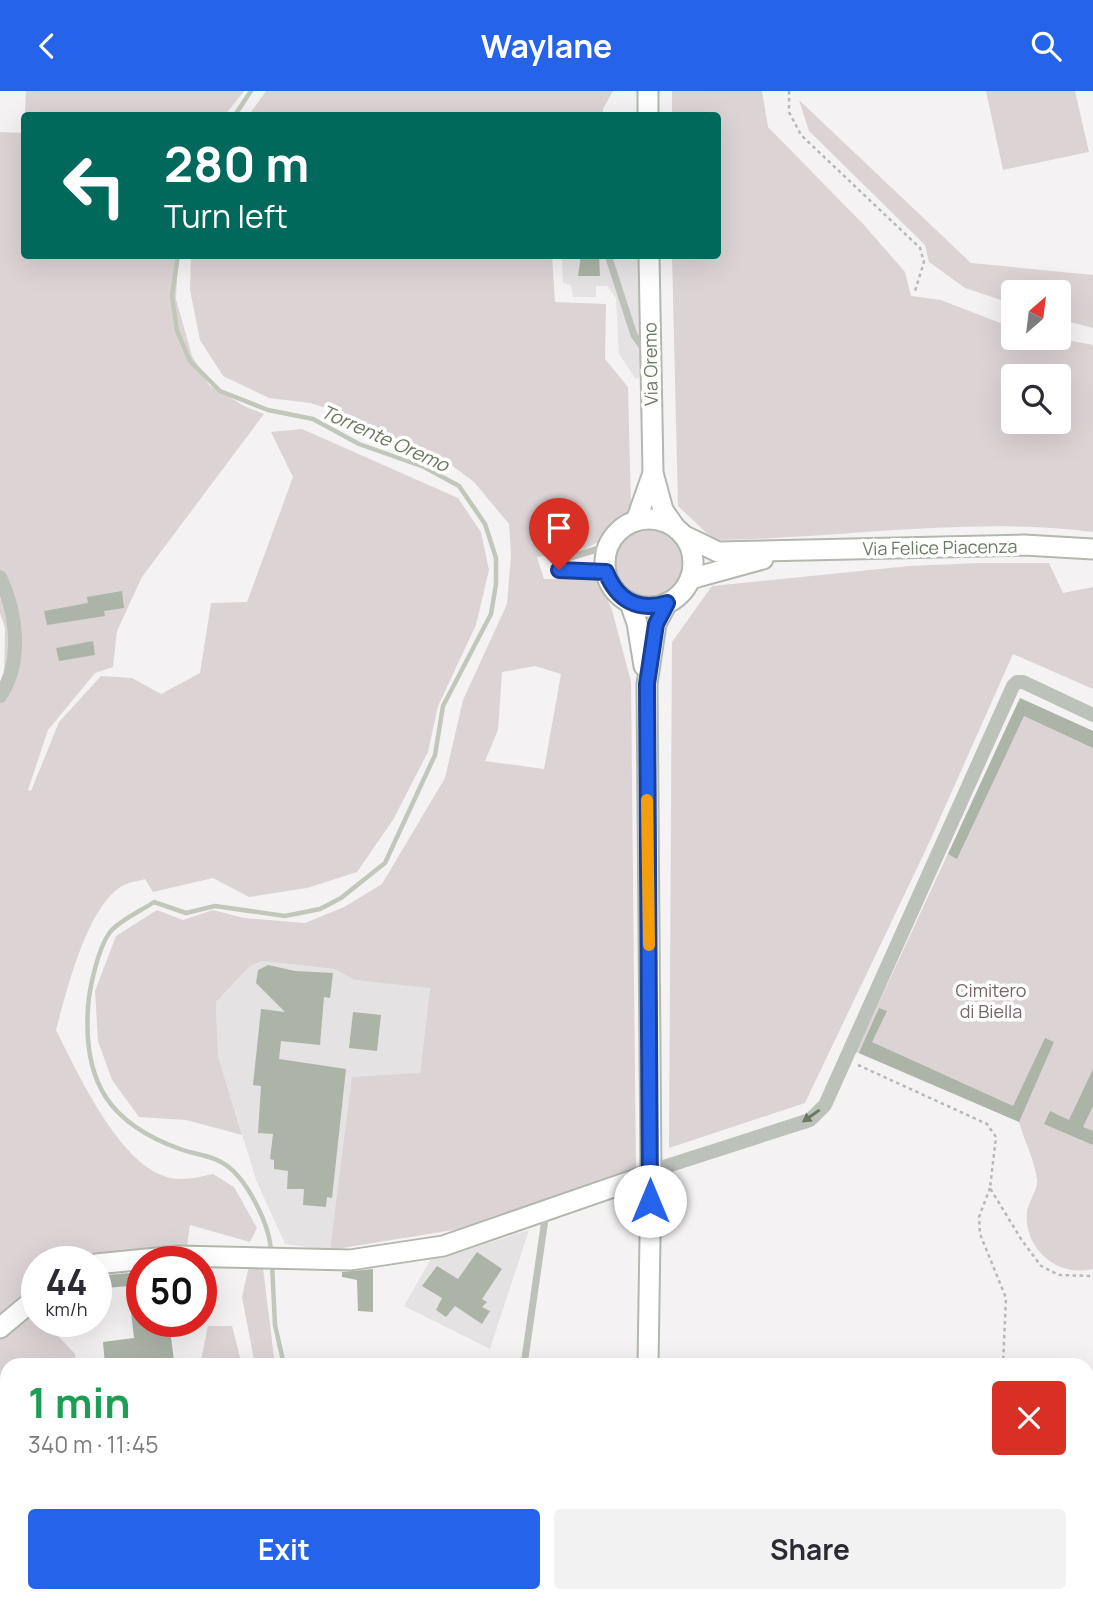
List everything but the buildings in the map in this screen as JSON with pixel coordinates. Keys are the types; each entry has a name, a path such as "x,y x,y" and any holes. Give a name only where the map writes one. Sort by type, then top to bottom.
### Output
{"main road":[{"path":"648,91 648,112"},
{"name":"Via Oremo","path":"649,259 653,473 663,510 679,531"},
{"name":"Via Oremo","path":"636,521 653,473"},
{"path":"636,521 662,521 679,531 693,556 690,579 685,589 667,603 654,607 630,603 619,595 606,572 608,546 614,535 636,521"},
{"name":"Via Felice Piacenza","path":"679,531 718,552 1024,545 1093,549"},
{"name":"Via Felice Piacenza","path":"690,579 788,552"},
{"path":"630,603 637,623 647,684"},
{"path":"648,1358 650,1174 647,684 656,624 667,603"},
{"path":"112,1262 177,1256 350,1260 443,1246 650,1174"},
{"path":"0,1328 21,1310"}],"street":[{"path":"0,577 9,603 15,660 10,681 0,696"},
{"path":"650,1174 664,1167 810,1120 825,1105 1013,686 1017,682 1023,682 1093,715"}],"lane":[{"path":"609,259 634,335 649,356"},
{"path":"606,572 559,570 558,561 608,546"},
{"path":"525,1358 546,1211"}],"path":[{"path":"789,91 789,112 801,135 920,248 924,262 915,291"},
{"path":"845,1059 987,1124 996,1136 990,1188 979,1217 980,1234 1006,1298 1003,1358"},
{"path":"990,1188 1041,1266 1059,1275 1093,1276"}],"shaded area":[{"path":"562,259 641,259 643,375 636,379 619,354 616,298 607,286 596,286 596,297 573,297 571,285 563,283"},
{"path":"262,961 334,969 355,980 430,987 420,1073 340,1178 330,1250 285,1244 256,1180 218,1056 216,1002 250,966"},
{"path":"529,1230 490,1349 404,1306 432,1257 464,1251"}],"green space":[{"path":"26,91 244,91 227,112 25,112"},
{"path":"266,91 613,91 603,112 251,112"},
{"path":"672,91 762,91 768,127 864,225 905,272 911,296 941,300 1001,323 1001,350 1071,350 1071,341 1093,345 1093,532 999,526 951,527 714,540 678,506 672,259 721,259 721,112 672,112"},
{"path":"986,91 1075,91 1089,152 1003,170"},
{"path":"799,100 971,263 1093,275 1093,328 1071,322 1071,280 1001,280 1001,300 965,288 929,262 925,245 809,131"},
{"path":"0,132 21,133 21,259 178,259 176,299 192,356 209,385 246,407 264,414 142,577 117,631 113,667 95,673 48,730 28,790 31,791 59,722 101,676 132,678 161,694 200,673 211,603 247,602 293,477 271,432 302,429 458,498 481,532 489,570 476,625 438,706 428,752 393,820 357,872 307,888 249,897 213,878 153,892 145,879 129,883 111,895 99,910 80,950 56,1030 86,1089 113,1131 143,1164 172,1178 186,1179 213,1174 234,1187 257,1228 250,1242 190,1225 187,1245 126,1246 126,1254 112,1256 112,1246 21,1246 21,1301 0,1320 0,693 4,685 5,628 0,613"},
{"path":"191,259 552,259 555,302 606,304 605,359 628,387 631,507 600,541 585,549 537,557 544,579 598,578 612,610 631,682 636,1171 472,1227 330,1250 352,1077 420,1073 430,988 355,980 334,969 262,961 250,966 216,1002 218,1056 242,1135 186,1120 139,1117 112,1080 98,1041 95,991 116,936 157,910 183,920 213,910 244,918 305,923 344,907 382,884 445,778 463,700 507,604 511,555 509,524 474,482 441,457 390,439 355,417 310,403 269,398 223,376 200,340 190,290","holes":["535,666 561,674 544,769 485,761 498,730 502,672"]},
{"path":"656,527 669,533 678,542 682,548 682,576 674,587 663,595 642,597 624,587 616,576 614,555 624,537 635,529"},
{"path":"1049,563 1063,593 1093,587 1093,689 1013,654 929,843 805,1103 669,1148 672,642 712,586 909,566"},
{"name":"Cimitero di Biella","path":"1020,698 1093,731 1093,1269 1080,1271 1055,1264 1037,1248 1031,1237 1027,1211 1037,1180 1019,1122 856,1052"},
{"path":"249,1266 263,1268 274,1358 254,1358 242,1297"},
{"path":"21,1321 21,1337 59,1337 75,1354 75,1358 0,1358 0,1338"},
{"path":"217,1326 232,1326 240,1358 201,1358 206,1337 217,1337"}],"waterway":[{"name":"Torrente Oremo","path":"237,112 251,91"},
{"name":"Torrente Oremo","path":"177,259 172,296 177,331 190,361 220,391 268,410 313,419 359,444 424,467 459,486 485,524 496,558 496,584 491,614 443,706 435,755 385,863 341,898 320,909 285,916 215,906 186,913 154,902 114,928 98,958 89,1000 88,1035 90,1058 96,1079 106,1097 135,1127 156,1139 216,1160 230,1168 255,1202 266,1228 271,1252"},
{"name":"Torrente Oremo","path":"272,1264 275,1325 282,1358"}],"slow traffic":[{"path":"647,800 649,945"}],"route":[{"path":"559,570 606,572 611,585 630,603 654,607 667,603 656,624 647,684 650,1201"}]}
